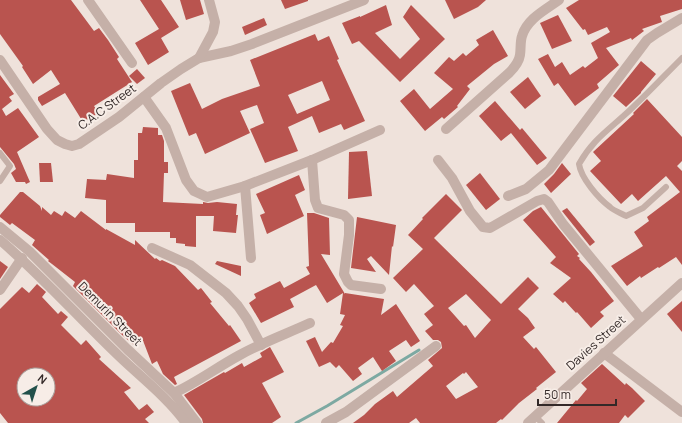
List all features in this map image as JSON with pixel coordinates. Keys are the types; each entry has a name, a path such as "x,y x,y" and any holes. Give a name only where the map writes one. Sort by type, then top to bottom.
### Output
{"street":[{"path":"88,0 132,63"},
{"path":"199,58 213,32 215,22 209,0"},
{"path":"199,58 231,51 252,44 364,0"},
{"path":"446,128 509,74 520,56 521,38 525,28 543,11 559,0"},
{"path":"508,196 526,189 549,170 648,40 682,18"},
{"name":"C.A.C Street","path":"0,60 47,129 57,140 72,146 79,144 109,124 181,69 199,58"},
{"path":"144,97 166,128 186,180 194,191 207,197 246,186 312,160 380,130"},
{"path":"312,160 315,200 318,208 344,214 349,220 349,235 344,274 348,282 351,285 381,289"},
{"path":"438,160 452,178 470,211 483,228 490,228 537,200 544,199 548,202 563,224 641,319"},
{"path":"246,186 251,258"},
{"name":"Demurin Street","path":"0,227 37,259 126,349 174,393 196,423"},
{"name":"Demurin Street","path":"0,240 22,258 120,357 166,400 185,422"},
{"path":"152,248 190,265 226,293 247,319 261,345"},
{"path":"0,290 22,258"},
{"name":"Davies Street","path":"535,421 604,353 682,283"},
{"path":"174,393 187,387 239,355 310,323"},
{"path":"326,423 346,412 436,346"},
{"path":"604,353 682,412"}],"lane":[{"path":"666,187 643,208 626,216 610,208 596,193 580,170 579,164 584,154 599,137 629,111 682,58"},
{"path":"0,153 10,166 0,181"}],"building":[{"path":"0,0 71,0 94,31 99,28 108,40 119,57 117,59 132,82 94,106 99,113 83,122 65,93 42,106 38,100 38,97 60,84 51,70 33,84 22,67 23,66 0,34"},
{"path":"140,0 161,0 179,27 161,38 169,52 148,65 135,43 159,29"},
{"path":"180,0 200,0 204,14 186,20"},
{"path":"281,0 308,0 308,1 285,9"},
{"path":"445,0 486,0 478,7 454,19"},
{"path":"579,0 682,0 682,9 660,16 662,22 642,29 644,31 632,40 631,38 606,48 619,65 597,84 599,88 575,106 558,83 554,86 538,59 548,54 555,67 562,62 570,75 583,66 585,68 598,58 591,43 610,32 607,27 588,35 585,29 583,30 566,8"},
{"path":"386,5 392,25 375,33 400,59 420,39 403,17 411,5 445,39 400,82 359,41 352,44 342,23 360,17"},
{"path":"558,15 572,41 552,49 540,23"},
{"path":"264,18 267,25 245,35 242,27"},
{"path":"493,30 508,56 494,64 467,86 470,89 457,106 458,107 444,119 442,117 425,131 400,101 414,89 430,109 453,89 434,73 449,57 454,61 463,53 466,56 479,45 476,40"},
{"path":"315,34 318,41 329,36 339,59 337,60 365,121 344,130 341,124 319,133 312,116 288,127 298,151 265,163 250,129 264,123 257,105 240,111 250,133 205,154 196,133 189,136 171,91 190,83 202,109 222,99 260,86 250,60","holes":["322,81 330,100 297,114 288,95"]},
{"path":"641,61 656,74 641,93 626,107 613,96"},
{"path":"137,69 145,78 137,84 129,76"},
{"path":"0,75 14,94 9,97 12,101 2,109 6,116 18,108 39,137 17,152 30,182 26,184 25,182 16,182 11,173 16,169 14,164 0,147"},
{"path":"528,77 541,96 525,109 510,92"},
{"path":"647,99 682,137 682,161 677,166 682,171 682,265 676,257 641,278 640,276 627,286 611,266 643,246 634,232 649,221 647,217 680,192 666,176 638,201 632,194 621,204 590,171 601,161 593,152 634,114 633,113"},
{"path":"495,101 520,130 522,128 547,158 537,165 511,133 501,141 479,116"},
{"path":"143,127 158,128 158,135 162,135 164,141 164,162 168,162 168,173 164,173 163,202 203,204 203,202 217,202 237,204 236,215 238,215 236,233 213,231 214,216 196,216 196,247 176,243 176,238 170,238 170,232 135,232 135,223 106,223 106,200 85,198 87,179 106,180 107,174 134,178 134,160 138,160 138,133 142,133"},
{"path":"367,151 372,196 348,199 349,152"},
{"path":"39,163 51,163 53,182 40,182"},
{"path":"562,163 571,174 551,193 544,184"},
{"path":"480,173 500,199 486,210 466,185"},
{"path":"299,175 305,190 295,195 304,216 267,234 260,215 265,213 256,194"},
{"path":"20,192 23,192 40,206 42,211 42,207 51,215 54,211 62,216 65,211 75,218 81,211 106,230 135,245 135,240 155,259 156,258 160,261 162,260 175,266 198,290 201,288 212,302 210,303 229,326 230,325 241,341 174,377 177,384 175,385 163,374 157,361 152,364 142,338 135,346 122,335 73,286 75,282 48,261 49,260 32,245 35,240 12,223 10,225 0,217 0,215"},
{"path":"446,194 462,210 434,238 501,304 528,277 539,288 518,309 528,318 535,328 523,337 534,349 536,347 556,372 519,403 502,420 501,419 496,423 420,423 416,418 409,423 353,423 393,391 397,397 433,366 428,360 442,348 441,342 438,340 433,340 425,331 433,325 424,314 434,306 414,284 406,292 393,278 423,249 408,235 423,219 422,218","holes":["466,294 491,320 475,338 466,325 464,326 448,308","466,372 478,387 456,399 446,386"]},
{"path":"541,207 579,254 577,256 580,258 579,259 614,301 600,312 604,316 591,328 565,301 563,303 553,294 571,278 550,263 556,257 523,220 533,211"},
{"path":"567,208 595,242 590,246 562,211"},
{"path":"307,213 314,213 329,218 330,255 321,254 345,294 384,299 381,315 396,304 420,341 411,347 406,340 389,351 396,361 382,371 373,357 358,368 362,374 353,381 339,365 336,368 330,362 319,367 306,341 315,337 322,352 331,342 333,343 343,326 340,325 345,315 340,314 343,293 327,303 316,285 290,299 294,307 261,323 249,303 256,298 254,294 280,281 284,288 310,274 306,267 309,266"},
{"path":"357,217 396,225 389,275 371,256 367,259 376,272 351,268"},
{"path":"0,261 8,267 0,279"},
{"path":"217,261 241,266 241,276 215,264"},
{"path":"37,284 46,292 42,297 58,314 61,311 68,317 61,325 81,345 86,340 101,357 99,359 131,388 124,392 139,410 147,404 154,412 145,419 149,423 8,423 0,413 0,309 22,287 29,293"},
{"path":"682,301 682,332 667,314"},
{"path":"270,347 284,372 262,383 281,417 272,423 203,423 202,419 184,395 242,363 244,367 262,357 260,353"},
{"path":"602,364 625,385 626,383 632,388 645,401 628,418 625,415 619,423 557,423 587,389 581,383"}],"waterway":[{"path":"296,423 327,406 419,350"}]}
